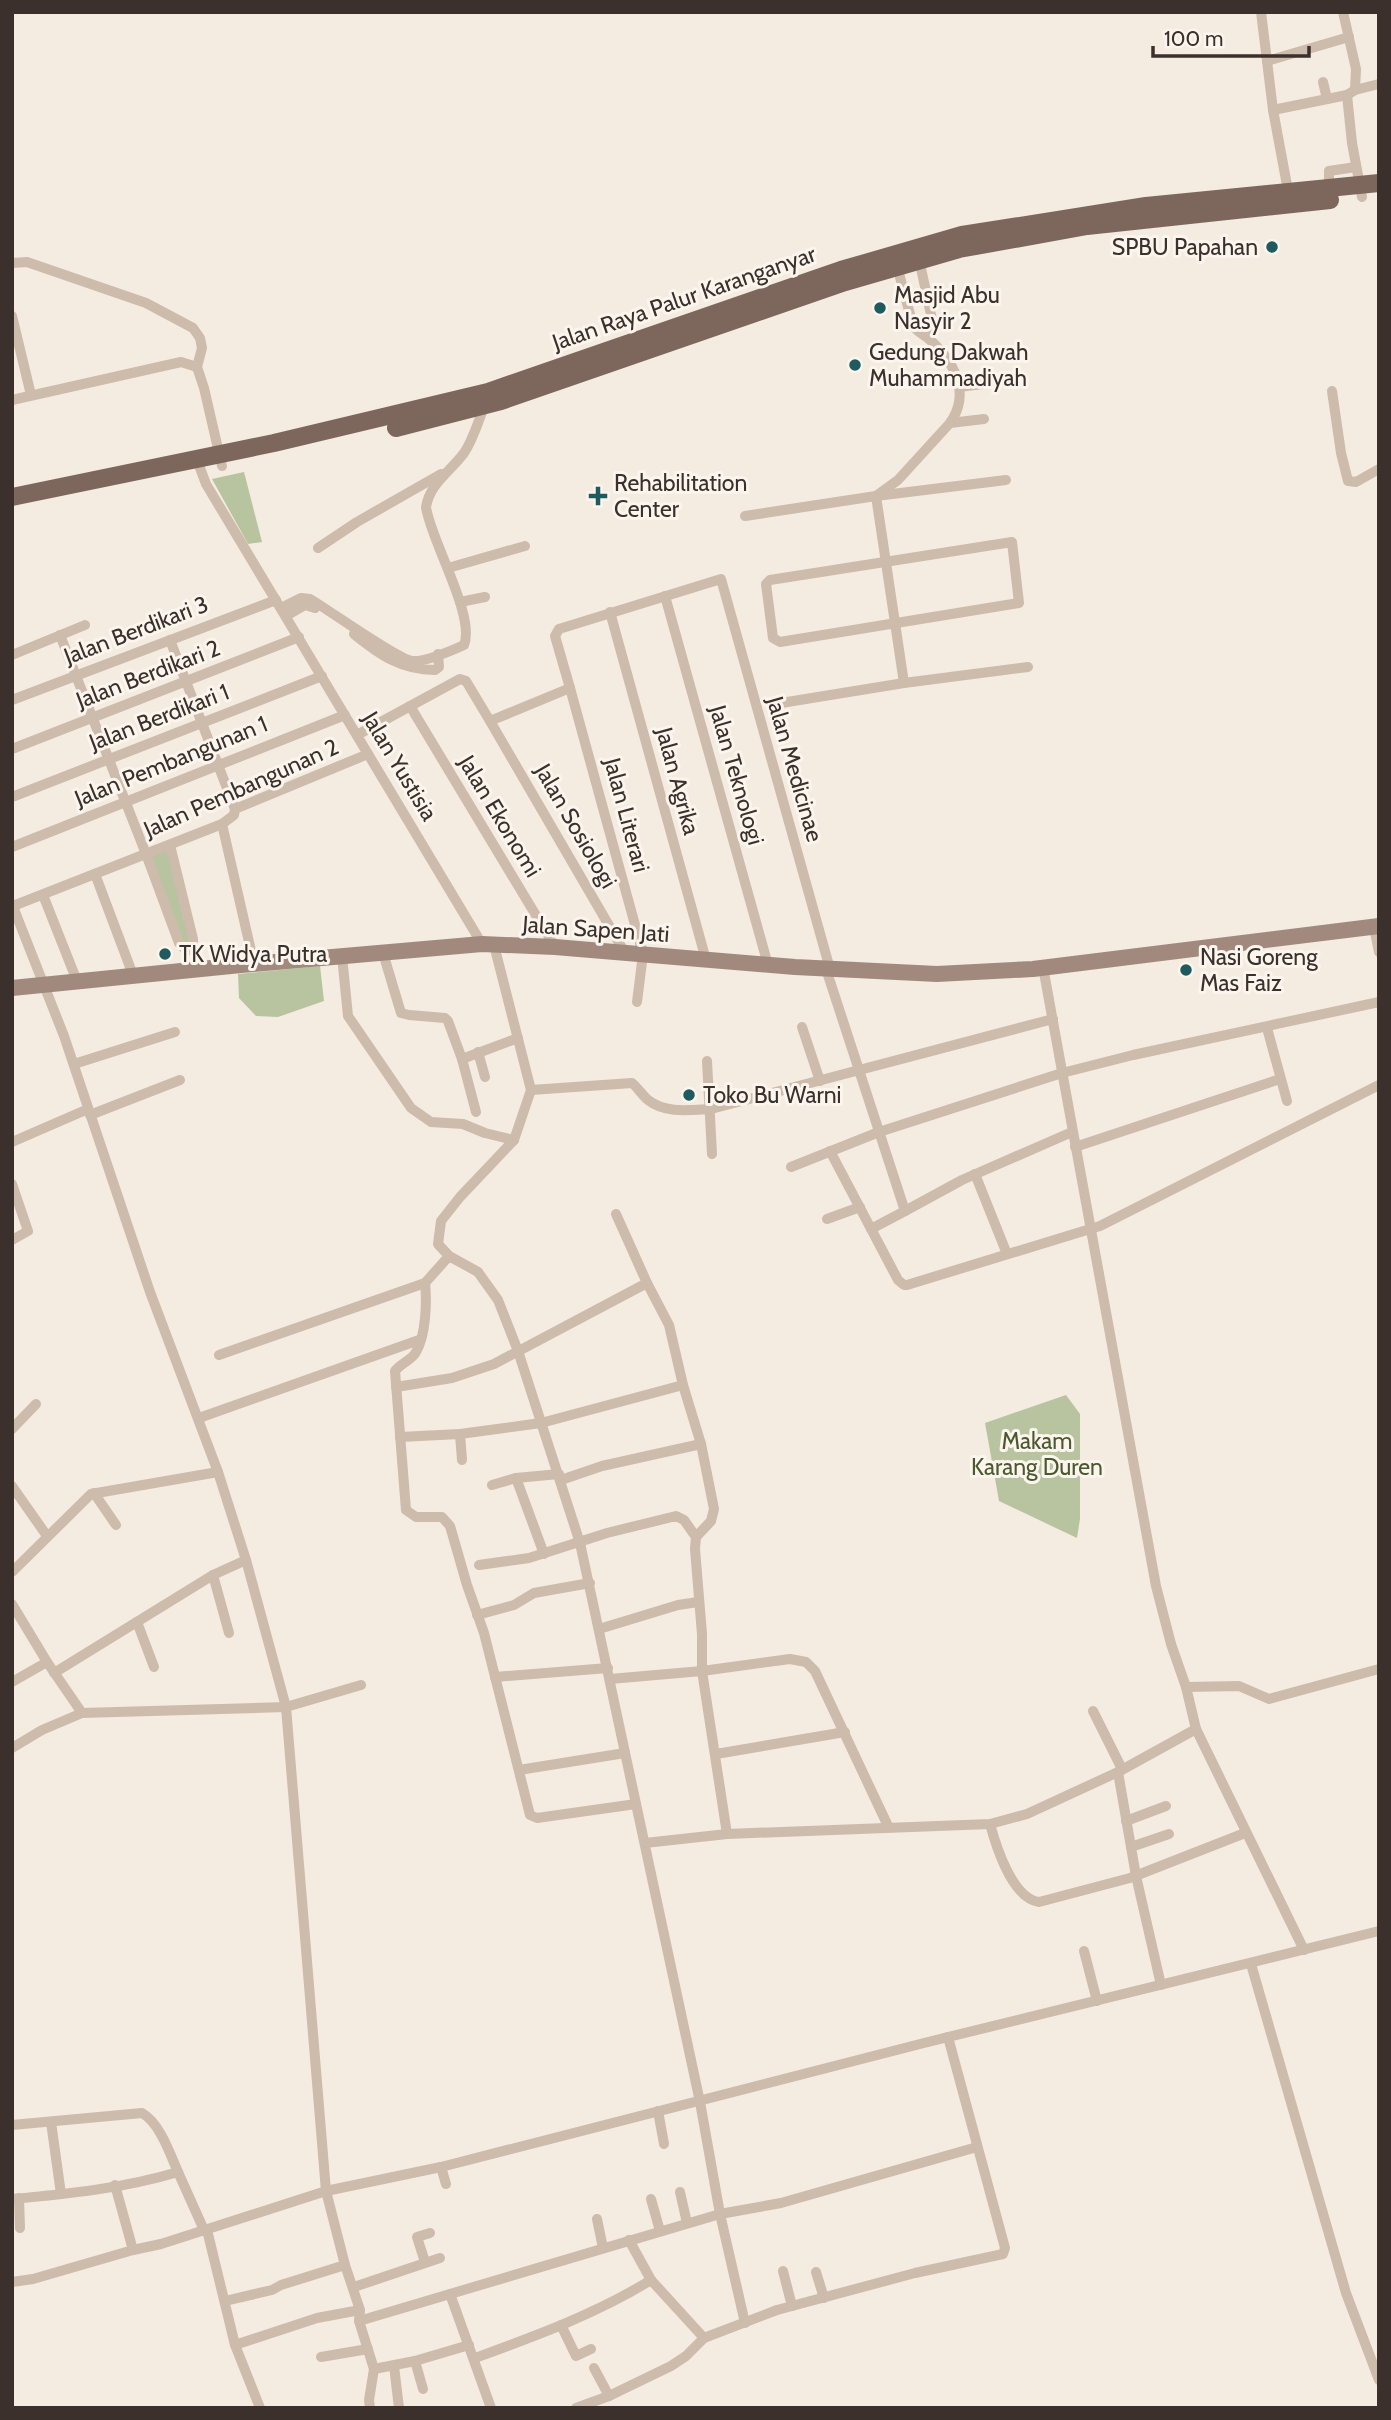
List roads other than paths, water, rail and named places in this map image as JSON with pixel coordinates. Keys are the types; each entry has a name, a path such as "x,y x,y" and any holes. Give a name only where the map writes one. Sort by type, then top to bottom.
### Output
{"main road":[{"name":"Jalan Raya Palur Karanganyar","path":"221,460 488,392 841,270 962,235 1076,216 1367,192 1379,183"},
{"name":"Jalan Raya Palur Karanganyar","path":"12,508 221,460 484,407 804,296 959,248 1087,226 1289,197 1329,188 1367,192"},
{"name":"Jalan Raya Palur Karanganyar","path":"12,497 198,465"}],"street":[{"path":"1261,12 1273,110 1289,197"},
{"path":"1343,12 1356,69 1351,93 1356,167 1367,192"},
{"path":"1267,61 1349,37"},
{"path":"1324,82 1327,99"},
{"path":"1273,110 1327,99 1379,84"},
{"path":"1329,188 1329,171 1356,167"},
{"path":"919,259 932,321 929,339"},
{"path":"12,263 27,262 146,303 193,328 200,338 202,348 197,368 221,460"},
{"path":"876,496 898,480 950,423 957,413 960,401 953,366 914,324 897,266"},
{"path":"12,316 30,395"},
{"path":"12,400 181,362 197,368"},
{"path":"959,387 990,383"},
{"path":"1332,391 1339,443 1348,481 1356,482 1379,469"},
{"path":"484,407 468,446 428,495 426,507 460,602 485,597"},
{"path":"950,423 984,419"},
{"name":"Jalan Yustisia","path":"198,465 368,754 488,945 518,1038 531,1090"},
{"path":"318,548 356,522 450,470"},
{"path":"746,516 1006,480"},
{"path":"876,496 904,683"},
{"path":"1012,542 1019,603 780,642 773,638 766,584 768,581 886,562 1012,542"},
{"path":"448,568 525,546"},
{"name":"Jalan Medicinae","path":"665,596 720,579 828,969 905,1211"},
{"path":"610,612 665,596"},
{"name":"Jalan Teknologi","path":"665,596 768,965"},
{"name":"Jalan Berdikari 3","path":"12,699 170,639 282,610 300,598 310,599 405,659 438,659 465,643 460,602"},
{"name":"Jalan Literari","path":"610,612 563,627 555,636 643,954"},
{"name":"Jalan Agrika","path":"610,612 706,960"},
{"path":"12,654 85,625"},
{"path":"60,635 180,943 187,951 193,946 193,939 170,845"},
{"name":"Jalan Berdikari 2","path":"12,750 299,637"},
{"path":"170,639 235,809"},
{"path":"775,704 904,683 1028,667"},
{"name":"Jalan Berdikari 1","path":"12,797 322,676"},
{"name":"Jalan Sosiologi","path":"410,706 463,679 625,953"},
{"path":"490,722 570,688"},
{"path":"357,735 410,706"},
{"name":"Jalan Ekonomi","path":"410,706 555,947"},
{"name":"Jalan Pembangunan 1","path":"12,847 345,715"},
{"name":"Jalan Pembangunan 2","path":"13,905 222,824 234,815 235,809 368,754"},
{"path":"222,824 254,964"},
{"path":"95,874 133,975"},
{"path":"43,895 77,981"},
{"path":"13,905 74,1064 170,1344 218,1472 246,1560 286,1707 326,2191 374,2369 370,2408"},
{"path":"1376,927 1379,952"},
{"name":"Jalan Sapen Jati","path":"12,988 342,956 488,945 555,947 768,965 926,974 1043,967 1376,927"},
{"path":"383,953 399,1010 409,1016 446,1018 462,1059 476,1112"},
{"path":"637,1002 643,954"},
{"path":"342,956 348,1016 411,1108 431,1122 463,1124 514,1140"},
{"path":"1043,967 1156,1586 1171,1644 1186,1687 1196,1729 1304,1950"},
{"path":"791,1167 879,1132 1062,1073 1379,1002"},
{"path":"745,2323 580,1543 518,1351 498,1300 483,1278 470,1266 449,1256 438,1244 438,1229 441,1221 460,1198 514,1140 531,1090 632,1083 650,1101 662,1108 711,1109 1053,1019"},
{"path":"802,1027 820,1081"},
{"path":"1267,1027 1279,1052 1280,1079 1287,1101"},
{"path":"74,1064 175,1032"},
{"path":"462,1059 518,1038"},
{"path":"478,1052 485,1077"},
{"path":"707,1062 712,1154"},
{"path":"1075,1147 1280,1079"},
{"path":"12,1142 180,1080"},
{"path":"830,1151 898,1280 904,1285 1091,1229 1170,1192 1379,1085"},
{"path":"872,1229 975,1174 1072,1132"},
{"path":"975,1174 1007,1254"},
{"path":"12,1184 28,1231 12,1240"},
{"path":"827,1219 860,1208"},
{"path":"617,1214 674,1337 683,1385 701,1444 714,1509 711,1521 696,1537"},
{"path":"219,1354 425,1283 449,1256"},
{"path":"425,1283 427,1298 414,1355 396,1368 406,1510 416,1517 437,1516 448,1522 495,1676 530,1815 533,1817 636,1804"},
{"path":"396,1388 472,1372 518,1351 647,1283"},
{"path":"199,1418 419,1340"},
{"path":"400,1437 460,1434 541,1423 683,1385"},
{"path":"12,1429 36,1404"},
{"path":"460,1434 462,1461"},
{"path":"492,1485 516,1478 560,1477 701,1444"},
{"path":"12,1572 94,1493 218,1472"},
{"path":"516,1478 544,1554"},
{"path":"12,1486 47,1536"},
{"path":"94,1493 117,1525"},
{"path":"479,1566 544,1554 676,1516 684,1520 696,1537 702,1671 727,1835"},
{"path":"54,1673 213,1576 246,1560"},
{"path":"213,1576 229,1633"},
{"path":"477,1615 503,1609 534,1593 590,1583"},
{"path":"599,1629 678,1605 698,1602"},
{"path":"12,1604 82,1713"},
{"path":"137,1622 155,1667"},
{"path":"495,1676 702,1671 790,1659 806,1662 815,1671 888,1826"},
{"path":"12,1682 47,1662"},
{"path":"1186,1687 1239,1686 1263,1698 1275,1699 1379,1669"},
{"path":"12,1748 42,1730 82,1713 286,1707 361,1685"},
{"path":"1093,1711 1120,1770 1136,1876 1161,1986"},
{"path":"645,1843 727,1835 888,1826 990,1824 1020,1817 1120,1770 1196,1729"},
{"path":"716,1754 845,1732"},
{"path":"519,1770 625,1753"},
{"path":"1126,1821 1166,1806"},
{"path":"990,1824 999,1854 1010,1875 1032,1901 1043,1902 1136,1876 1245,1833"},
{"path":"1131,1847 1170,1834"},
{"path":"12,2282 33,2279 161,2244 326,2191 441,2167 948,2037 1379,1931"},
{"path":"1084,1951 1097,2001"},
{"path":"1251,1964 1346,2293 1379,2379"},
{"path":"576,2408 609,2396 671,2366 704,2338 792,2306 915,2273 1003,2254 1004,2248 948,2037"},
{"path":"658,2111 664,2144"},
{"path":"12,2124 142,2113 148,2116 208,2234 235,2345 260,2408"},
{"path":"51,2122 61,2194"},
{"path":"235,2345 317,2318 360,2316 450,2294 687,2223 781,2203 977,2147"},
{"path":"441,2167 446,2184"},
{"path":"20,2228 16,2198 61,2194 178,2172"},
{"path":"115,2185 133,2250"},
{"path":"680,2192 687,2223"},
{"path":"651,2199 660,2231"},
{"path":"597,2219 603,2248"},
{"path":"425,2262 417,2237 430,2233"},
{"path":"629,2240 651,2280 704,2338"},
{"path":"354,2287 440,2258"},
{"path":"225,2301 272,2290 345,2265"},
{"path":"783,2272 792,2306"},
{"path":"816,2272 824,2298"},
{"path":"475,2358 561,2325 625,2296 651,2280"},
{"path":"450,2294 491,2408"},
{"path":"561,2325 576,2356 592,2349"},
{"path":"374,2369 415,2361 469,2345"},
{"path":"321,2357 368,2349"},
{"path":"415,2361 423,2389"},
{"path":"394,2366 399,2408"},
{"path":"594,2368 609,2396"}],"place":[{"name":"SPBU Papahan","path":"1272,247"},
{"name":"Masjid Abu Nasyir 2","path":"880,308"},
{"name":"Gedung Dakwah Muhammadiyah","path":"855,365"},
{"name":"Rehabilitation Center","path":"598,496"},
{"name":"TK Widya Putra","path":"165,954"},
{"name":"Nasi Goreng Mas Faiz","path":"1186,970"},
{"name":"Toko Bu Warni","path":"689,1095"}],"park label":[{"name":"Makam Karang Duren","path":"1037,1454"}]}
